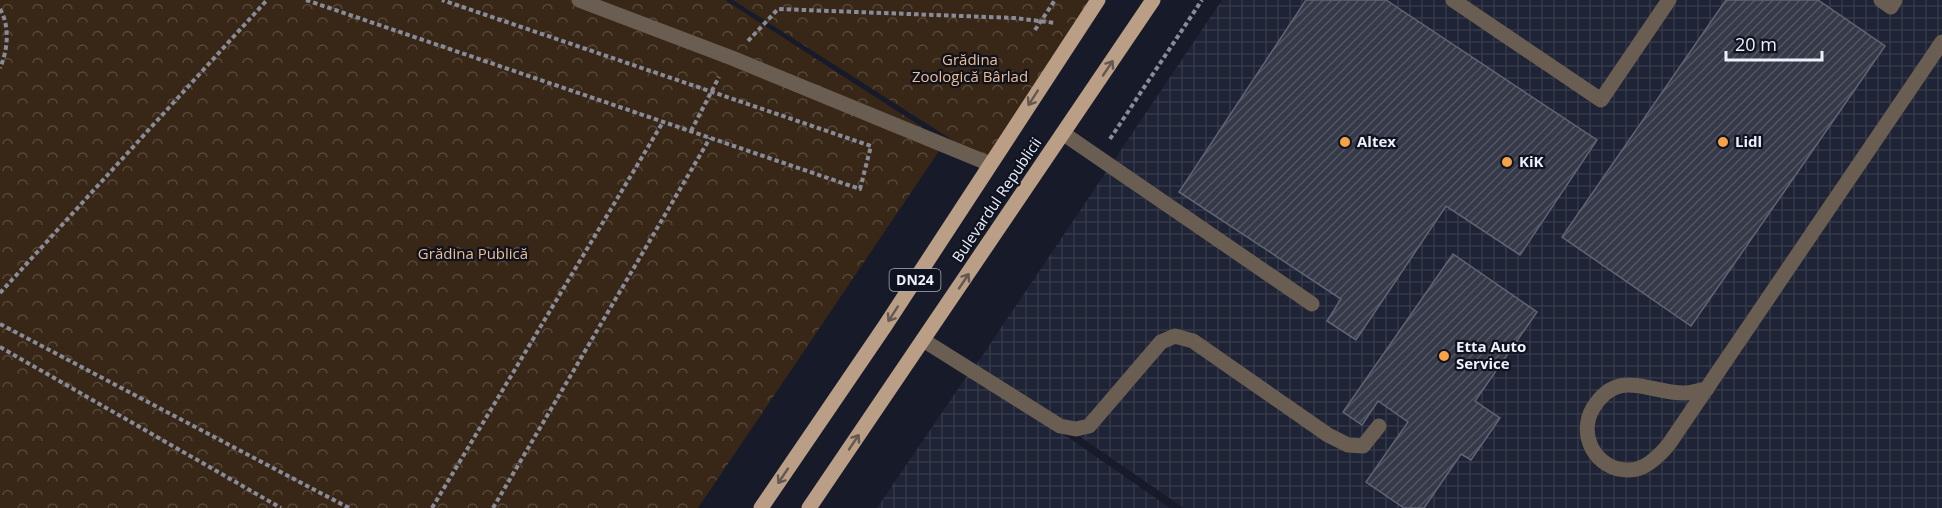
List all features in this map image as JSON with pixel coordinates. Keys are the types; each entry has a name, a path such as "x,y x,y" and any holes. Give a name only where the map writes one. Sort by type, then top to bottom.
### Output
{"main road":[{"name":"Bulevardul Republicii","path":"761,508 891,317 1098,0"},
{"name":"Bulevardul Republicii","path":"809,508 1153,0"}],"lane":[{"path":"579,0 732,58 990,164"},
{"path":"1453,0 1601,100 1669,0"},
{"path":"1881,0 1891,7 1895,0"},
{"path":"1707,388 1686,393 1630,384 1615,387 1604,395 1586,423 1588,442 1599,459 1614,468 1630,471 1648,464 1669,444 1942,42"},
{"path":"1064,134 1312,304"},
{"path":"923,340 1060,426 1076,429 1089,426 1161,342 1174,336 1193,341 1328,435 1348,445 1364,446 1378,426"}],"path":[{"path":"0,293 267,0"},
{"path":"306,0 860,189 871,146 442,0"},
{"path":"1035,30 1055,0"},
{"path":"1098,157 1202,0"},
{"path":"0,9 7,34 5,56 0,68"},
{"path":"691,131 710,91 732,58 778,9 1014,18 1081,27"},
{"path":"432,508 663,122"},
{"path":"493,508 710,138"},
{"path":"0,324 350,508"},
{"path":"0,347 281,508"}],"shaded area":[{"path":"1222,0 1942,0 1942,508 1184,508 976,365"},
{"path":"971,370 1170,508 877,508"}],"green space":[{"name":"Grădina Publică","path":"0,0 725,0 945,142 698,508 0,508"},
{"name":"Grădina Zoologică Bârlad","path":"733,0 1097,0 990,164"}],"building":[{"path":"1306,0 1386,0 1597,140 1520,255 1446,206 1356,340 1327,321 1341,299 1179,192"},
{"name":"Lidl","path":"1726,0 1818,0 1885,46 1691,326 1562,237"},
{"name":"Etta Auto Service","path":"1453,254 1537,312 1475,401 1500,418 1471,460 1461,454 1424,508 1404,508 1366,482 1408,422 1378,401 1362,425 1343,412"}],"place":[{"name":"Altex","path":"1345,142"},
{"name":"Lidl","path":"1723,142"},
{"name":"KiK","path":"1507,162"},
{"name":"Etta Auto Service","path":"1444,356"}]}
